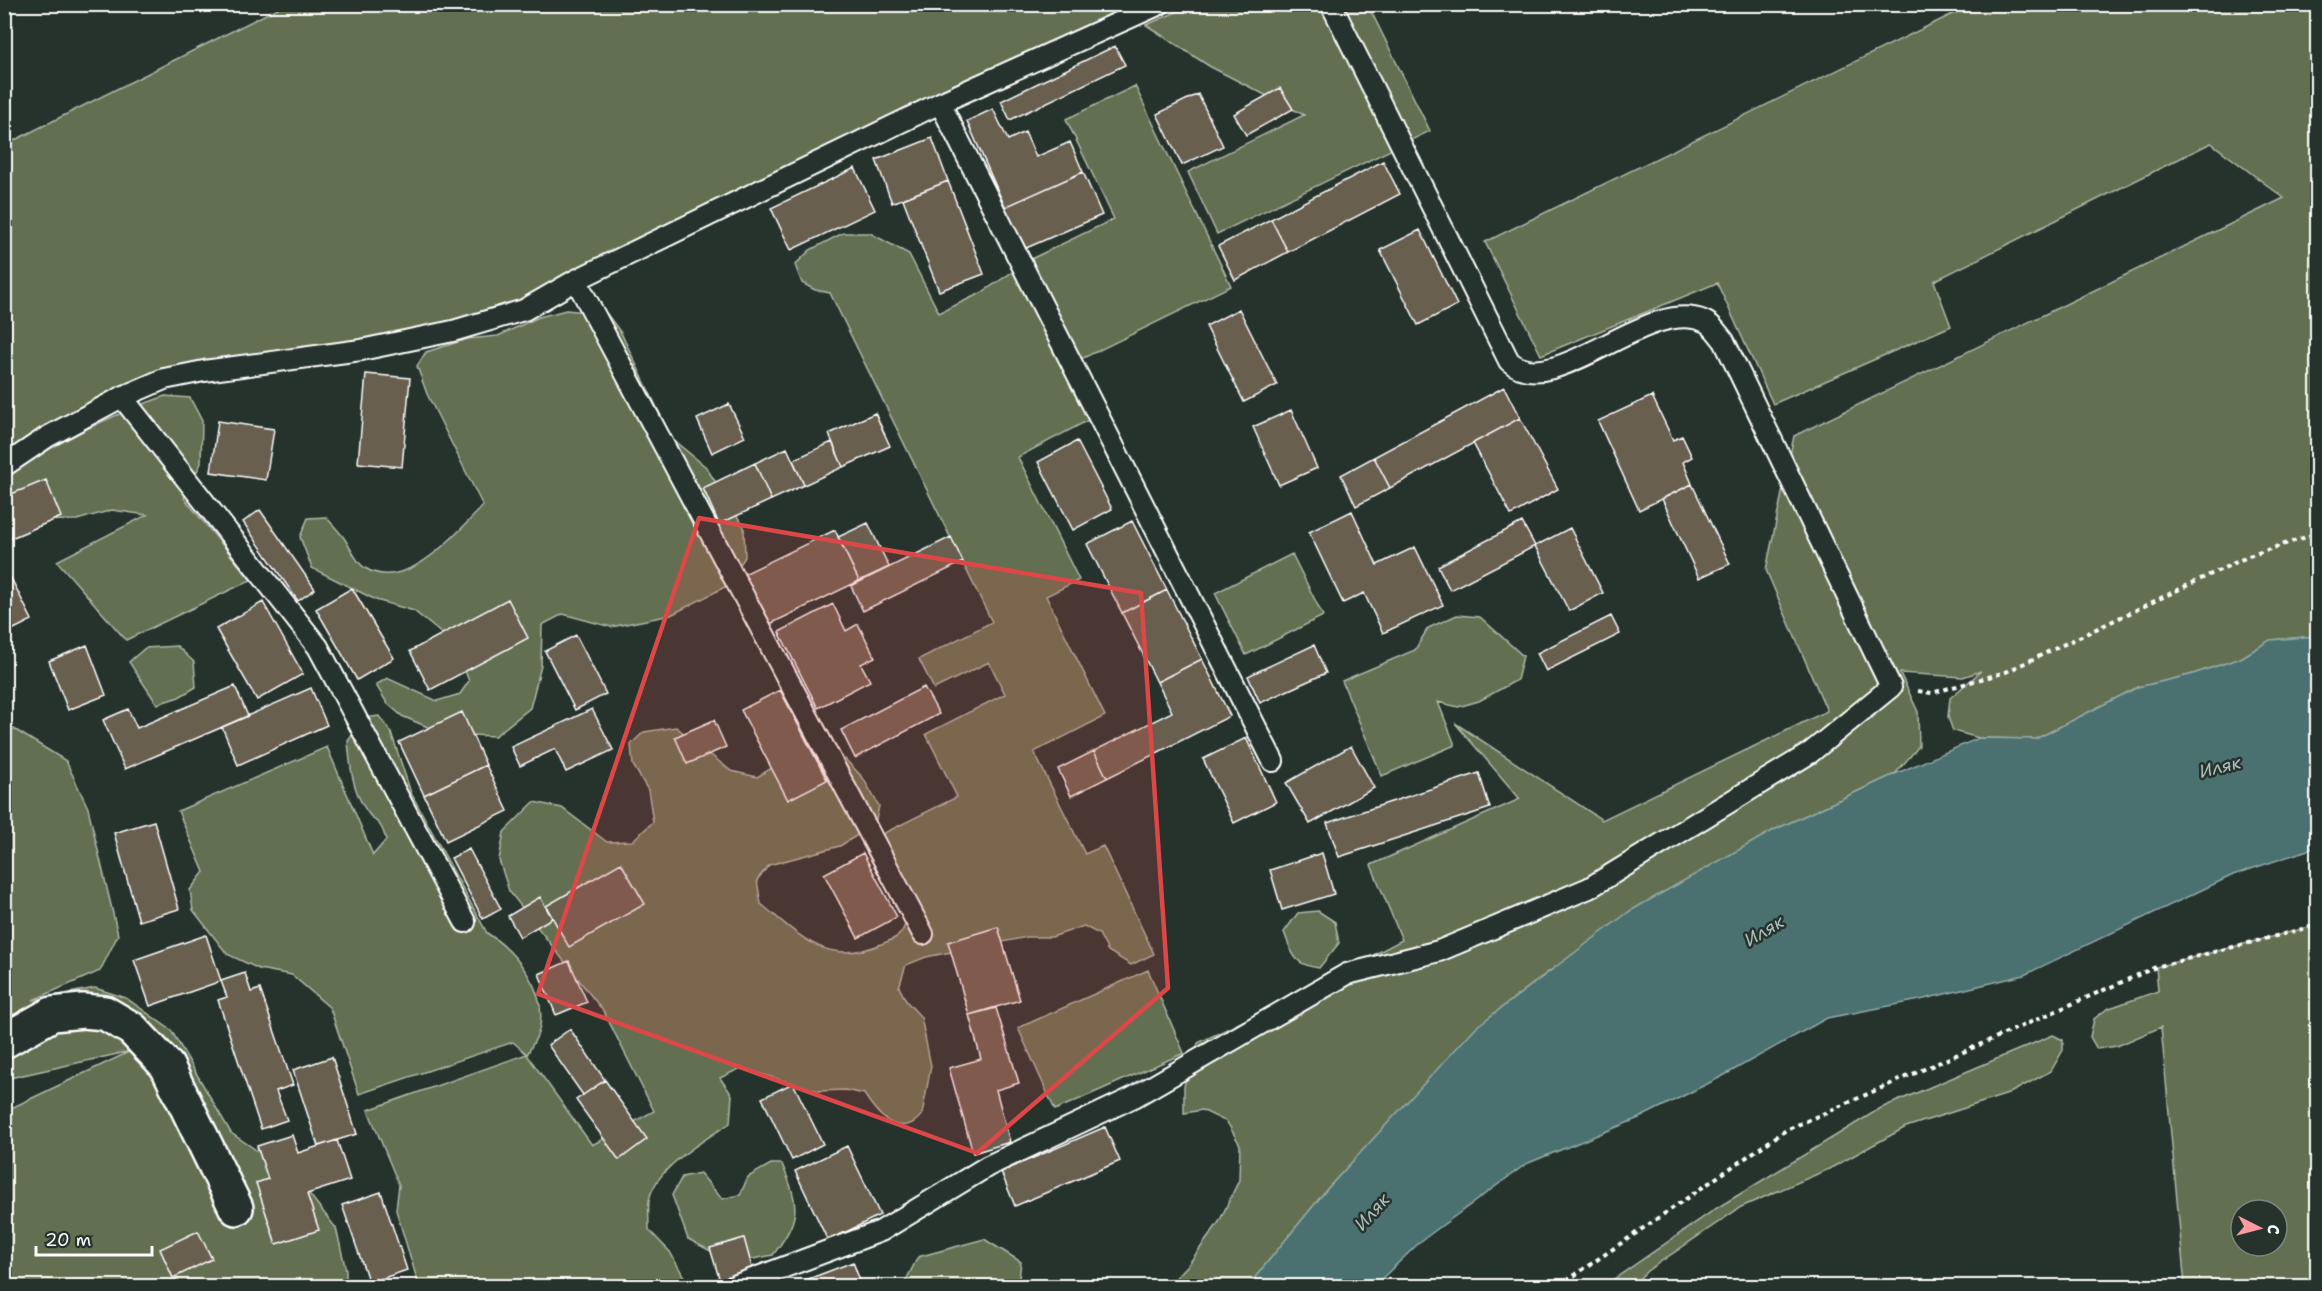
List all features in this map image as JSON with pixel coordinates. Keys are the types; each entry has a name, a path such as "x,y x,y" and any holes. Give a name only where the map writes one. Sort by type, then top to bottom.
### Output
{"street":[{"path":"4,1041 52,1014 83,1011 105,1013 132,1029 167,1066 236,1208"}],"lane":[{"path":"4,466 47,437 122,397 164,379 204,371 361,350 453,331 525,310 576,280 940,104 1160,4"},
{"path":"734,1287 880,1232 988,1166 1134,1097 1347,974 1439,951 1589,888 1809,753 1891,687 1724,341 1707,322 1689,316 1665,319 1556,368 1527,371 1518,369 1509,361 1330,4"},
{"path":"940,104 1273,761"},
{"path":"576,280 923,934"},
{"path":"122,397 318,647 465,922"}],"path":[{"path":"1891,687 1932,693 2006,672 2249,556 2318,533"},
{"path":"1559,1287 1786,1130 2156,968 2318,925"}],"highlighted area":[{"path":"699,518 1141,593 1168,988 977,1153 538,994"}],"green space":[{"path":"284,5 1157,5 473,328 155,381 5,458 5,145"},
{"path":"1193,5 1368,5 1430,131 1217,234 1188,172 1304,115 1209,66 1146,25"},
{"path":"1971,5 2317,5 2317,636 2271,640 2241,658 2190,675 2138,687 2036,739 1979,738 1953,731 1948,717 1950,698 1981,671 1963,677 1900,673 1918,712 1919,746 1895,774 1774,830 1548,972 1477,1027 1328,1188 1248,1286 1168,1286 1188,1265 1219,1222 1239,1180 1240,1145 1227,1122 1202,1110 1184,1113 1184,1086 1198,1043 1402,940 1371,865 1520,799 1455,723 1602,820 1827,711 1766,570 1794,436 2284,198 2211,143 1934,281 1951,326 1773,404 1717,283 1541,355 1485,242"},
{"path":"1135,86 1231,286 1081,359 1106,411 1018,457 1079,580 1046,596 1105,716 1034,752 1085,854 1103,846 1154,954 1131,965 1108,951 1099,934 1084,926 1052,937 1027,937 926,957 906,965 899,987 907,1002 921,1017 931,1066 922,1115 915,1122 903,1126 889,1122 877,1112 864,1094 845,1090 818,1091 741,1068 720,1078 732,1095 730,1123 694,1147 670,1167 660,1177 649,1201 649,1230 670,1252 685,1279 682,1286 419,1286 396,1210 399,1185 368,1110 527,1054 513,1042 359,1094 330,1008 292,975 259,969 227,954 193,910 190,890 204,872 178,811 327,747 373,855 386,840 382,828 369,815 361,802 351,768 348,741 365,718 379,716 391,732 411,793 487,933 519,962 535,988 541,1016 538,1033 527,1055 592,1145 654,1111 604,1012 509,891 499,860 504,832 534,802 562,808 607,842 632,841 653,822 648,790 633,765 631,744 644,732 676,727 731,771 757,777 790,757 845,759 863,778 879,806 875,824 840,846 769,865 757,880 761,904 803,937 831,950 846,952 864,950 898,936 905,922 862,844 957,797 926,734 1005,694 989,662 934,689 919,659 992,622 830,293 815,290 802,283 795,265 810,250 843,233 870,233 909,254 939,313 981,293 1033,258 1114,219 1066,119"},
{"path":"566,310 607,314 621,333 672,439 706,467 744,527 745,557 725,587 671,615 611,627 563,614 542,625 541,666 530,708 495,736 444,734 402,716 387,703 376,685 387,678 437,701 460,694 469,681 454,644 414,611 376,600 312,568 300,537 308,518 326,517 344,538 362,566 381,574 397,573 414,567 430,557 483,506 427,394 417,366 426,352 468,339 498,336 539,317"},
{"path":"165,396 190,398 202,421 201,463 184,498 251,580 126,640 57,561 147,515 112,510 77,520 12,521 5,500 9,474 85,430"},
{"path":"1292,554 1323,616 1246,655 1215,593"},
{"path":"1457,615 1480,617 1523,656 1517,680 1479,701 1458,707 1438,702 1455,745 1382,776 1342,681 1415,650 1428,628"},
{"path":"177,646 194,662 196,687 179,697 157,704 129,662 145,648"},
{"path":"14,729 66,761 88,808 118,935 100,971 33,1000 95,988 126,998 171,1030 231,1133 296,1177 336,1228 346,1270 346,1286 5,1286 5,1111 131,1051 5,1079 4,730"},
{"path":"1318,911 1335,922 1339,943 1319,968 1304,964 1295,957 1284,932 1298,913"},
{"path":"2317,925 2317,1286 2185,1286 2161,1027 2117,1046 2097,1049 2090,1037 2094,1019 2107,1009 2158,991 2156,967"},
{"path":"1148,970 1184,1053 1055,1110 1018,1028"},
{"path":"2053,1035 2063,1040 2063,1050 2051,1071 2008,1094 1906,1127 1829,1169 1741,1207 1647,1271 1632,1286 1604,1286 1717,1208 1881,1108"},
{"path":"771,1164 782,1164 792,1191 795,1211 789,1231 773,1255 733,1263 688,1239 672,1195 682,1177 700,1173 722,1199 740,1195 748,1177"},
{"path":"984,1239 1021,1262 1018,1286 903,1286 918,1257"}],"water":[{"name":"Иляк","path":"2317,636 2317,847 2233,875 2024,975 1920,1000 1827,1018 1721,1077 1639,1118 1526,1164 1421,1241 1374,1286 1248,1286 1328,1188 1476,1027 1630,911 1774,830 1979,738 2036,739 2138,687 2190,675 2241,658 2270,640"}],"building":[{"path":"1115,46 1125,65 1010,120 1001,101"},
{"path":"1280,88 1293,109 1246,135 1234,114"},
{"path":"1198,94 1223,146 1182,165 1157,114"},
{"path":"993,109 1008,140 1025,132 1036,157 1070,142 1083,172 1005,207 967,121"},
{"path":"932,138 948,181 892,203 876,160"},
{"path":"1383,161 1400,194 1288,252 1271,219"},
{"path":"855,168 875,210 791,250 771,208"},
{"path":"1083,172 1102,215 1024,249 1005,207"},
{"path":"948,181 984,274 939,291 903,199"},
{"path":"1271,219 1288,252 1235,280 1218,246"},
{"path":"1420,230 1457,305 1418,325 1380,250"},
{"path":"1239,309 1277,385 1244,402 1206,326"},
{"path":"366,374 410,378 402,467 358,463"},
{"path":"1504,387 1520,418 1390,488 1374,457"},
{"path":"1652,396 1673,440 1682,436 1692,457 1683,462 1692,484 1639,510 1598,421"},
{"path":"729,404 745,437 712,453 697,419"},
{"path":"1291,410 1317,468 1279,485 1253,427"},
{"path":"875,413 890,446 843,467 829,434"},
{"path":"1520,418 1558,489 1511,515 1473,443"},
{"path":"218,421 274,429 266,480 211,472"},
{"path":"1077,441 1112,509 1073,530 1038,462"},
{"path":"832,442 843,467 804,485 793,460"},
{"path":"787,448 804,485 771,500 755,463"},
{"path":"1374,457 1390,488 1356,506 1341,475"},
{"path":"755,463 771,500 719,524 703,488"},
{"path":"46,480 61,517 4,541 4,497"},
{"path":"1692,484 1730,564 1699,578 1662,499"},
{"path":"260,510 315,589 298,601 243,522"},
{"path":"1352,511 1377,565 1415,547 1443,605 1383,633 1364,593 1343,603 1309,532"},
{"path":"1132,521 1167,590 1122,613 1087,544"},
{"path":"1522,522 1535,546 1450,590 1438,566"},
{"path":"868,523 889,567 859,581 838,537"},
{"path":"1570,528 1603,593 1569,611 1535,546"},
{"path":"835,530 859,581 766,626 742,575"},
{"path":"951,537 963,562 863,611 851,586"},
{"path":"4,564 32,620 4,634"},
{"path":"352,588 394,658 357,680 316,609"},
{"path":"1167,590 1202,659 1157,682 1122,613"},
{"path":"508,599 528,638 430,690 410,651"},
{"path":"263,602 303,674 257,700 216,629"},
{"path":"833,604 846,631 858,624 875,657 861,664 870,681 818,708 779,632"},
{"path":"1611,616 1620,634 1546,671 1537,653"},
{"path":"576,635 606,694 575,710 545,651"},
{"path":"87,645 106,695 68,710 49,661"},
{"path":"1314,645 1326,673 1260,703 1248,676"},
{"path":"1202,659 1230,716 1107,778 1094,751 1172,712 1157,682"},
{"path":"235,686 248,716 125,769 103,720 128,709 137,728"},
{"path":"924,687 939,714 855,758 841,730"},
{"path":"311,688 327,725 238,765 222,727"},
{"path":"780,690 827,780 788,800 741,710"},
{"path":"592,709 613,750 566,772 555,749 520,766 511,747"},
{"path":"462,712 486,765 424,795 399,742"},
{"path":"714,720 726,747 687,764 675,737"},
{"path":"1246,738 1276,802 1234,823 1203,759"},
{"path":"1351,746 1374,788 1310,824 1286,783"},
{"path":"1094,751 1107,778 1071,796 1058,769"},
{"path":"486,765 508,811 446,841 424,795"},
{"path":"1479,773 1490,808 1339,857 1327,823"},
{"path":"154,821 179,909 139,921 114,833"},
{"path":"469,849 501,909 483,919 451,858"},
{"path":"863,853 897,917 858,938 824,874"},
{"path":"1322,853 1334,894 1282,910 1270,870"},
{"path":"621,863 645,904 569,947 546,906"},
{"path":"540,897 552,918 520,937 508,916"},
{"path":"998,927 1020,1000 969,1015 948,942"},
{"path":"206,935 221,981 150,1006 134,960"},
{"path":"569,961 587,1002 556,1015 539,974"},
{"path":"245,973 251,992 260,989 293,1085 276,1091 287,1120 261,1129 218,1000 227,997 221,981"},
{"path":"996,1008 1019,1083 996,1090 1010,1142 973,1153 949,1068 981,1059 969,1015"},
{"path":"570,1029 605,1080 583,1095 548,1045"},
{"path":"332,1057 357,1134 318,1146 293,1070"},
{"path":"605,1080 647,1139 619,1160 576,1100"},
{"path":"793,1083 823,1144 792,1160 762,1098"},
{"path":"1105,1127 1120,1161 1015,1206 1001,1172"},
{"path":"292,1135 298,1153 337,1140 350,1180 307,1194 319,1230 276,1244 256,1183 268,1179 257,1146"},
{"path":"847,1146 880,1215 828,1241 795,1171"},
{"path":"381,1192 407,1270 369,1283 342,1205"},
{"path":"198,1231 212,1259 173,1278 160,1249"},
{"path":"744,1238 753,1271 720,1281 710,1248"},
{"path":"853,1262 862,1286 809,1286 806,1280"}]}
